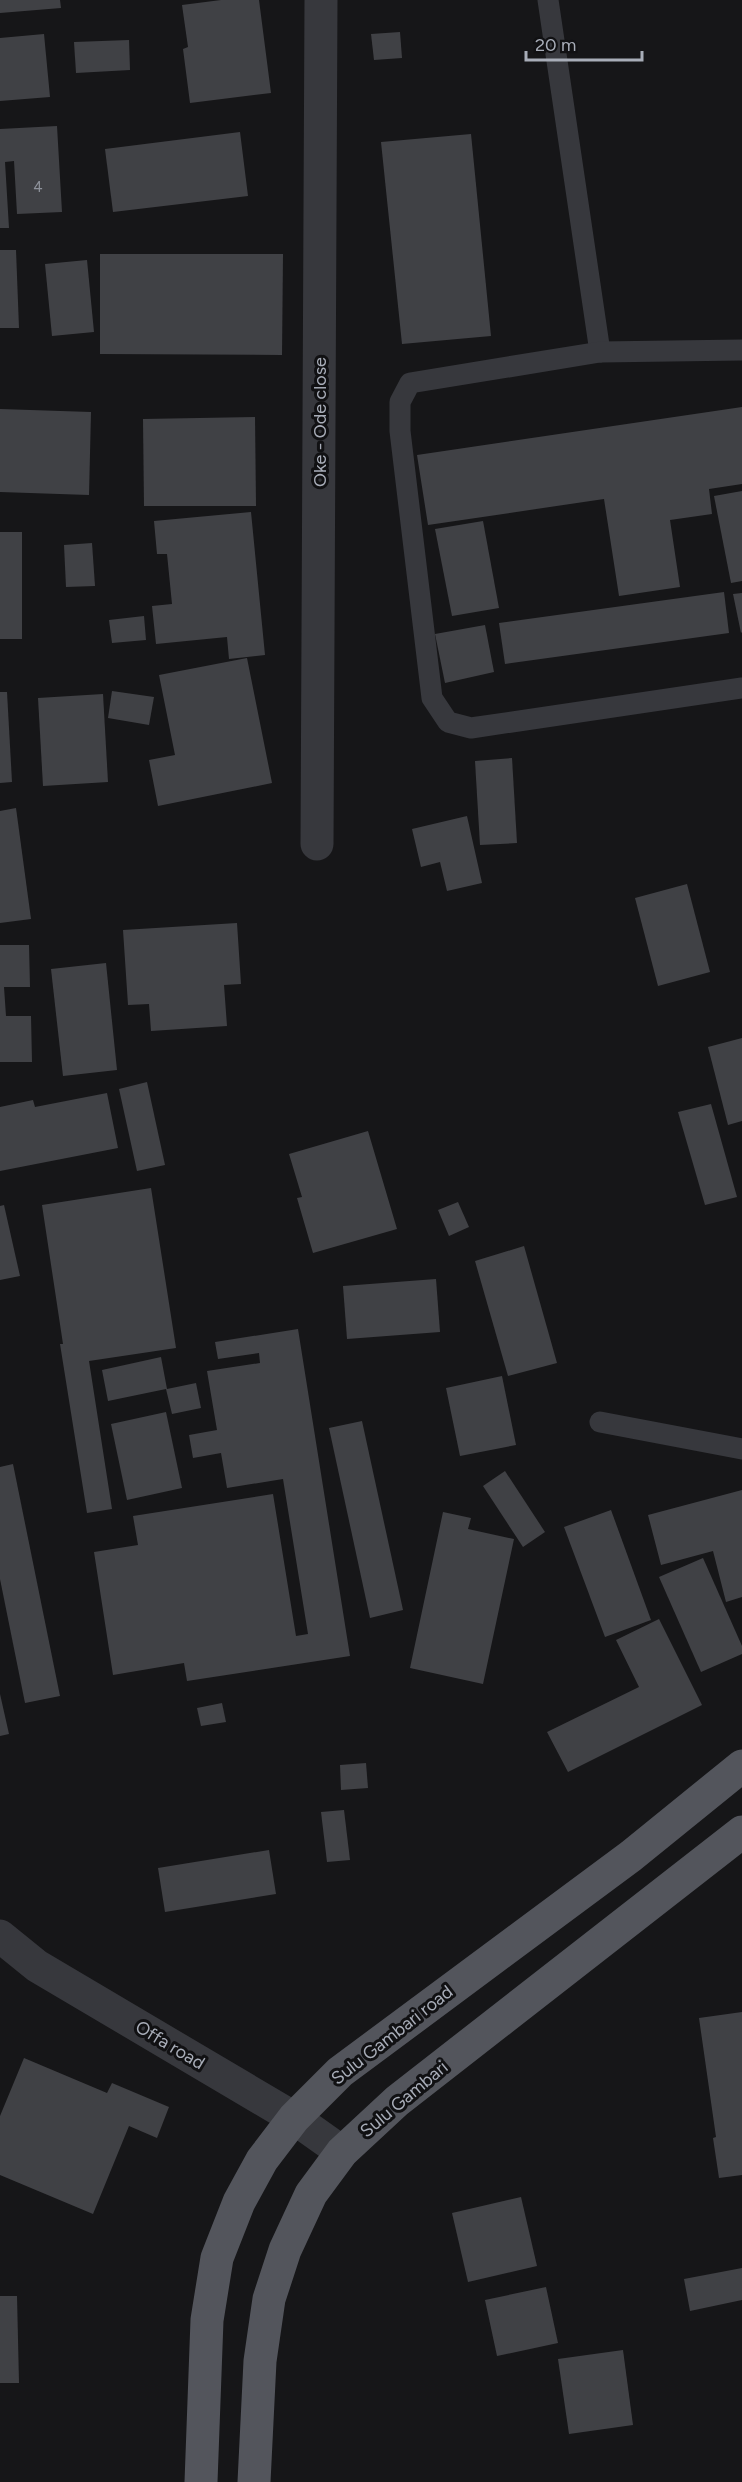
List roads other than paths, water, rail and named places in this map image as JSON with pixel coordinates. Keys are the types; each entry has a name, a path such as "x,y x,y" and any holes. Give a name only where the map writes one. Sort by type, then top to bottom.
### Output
{"main road":[{"name":"Sulu Gambari road","path":"201,2482 207,2320 217,2258 239,2202 262,2160 294,2118 340,2072 631,1856 742,1766"},
{"name":"Sulu Gambari","path":"254,2482 260,2361 269,2299 285,2250 311,2194 342,2152 397,2101 742,1832"}],"street":[{"name":"Oke - Ode close","path":"317,844 321,0"},
{"name":"Offa road","path":"0,1936 37,1966 294,2118 342,2152"}],"lane":[{"path":"548,0 600,352"},
{"path":"742,350 600,352 410,382 400,402 400,431 432,698 448,722 471,728 742,688"},
{"path":"600,1422 742,1449"}]}
